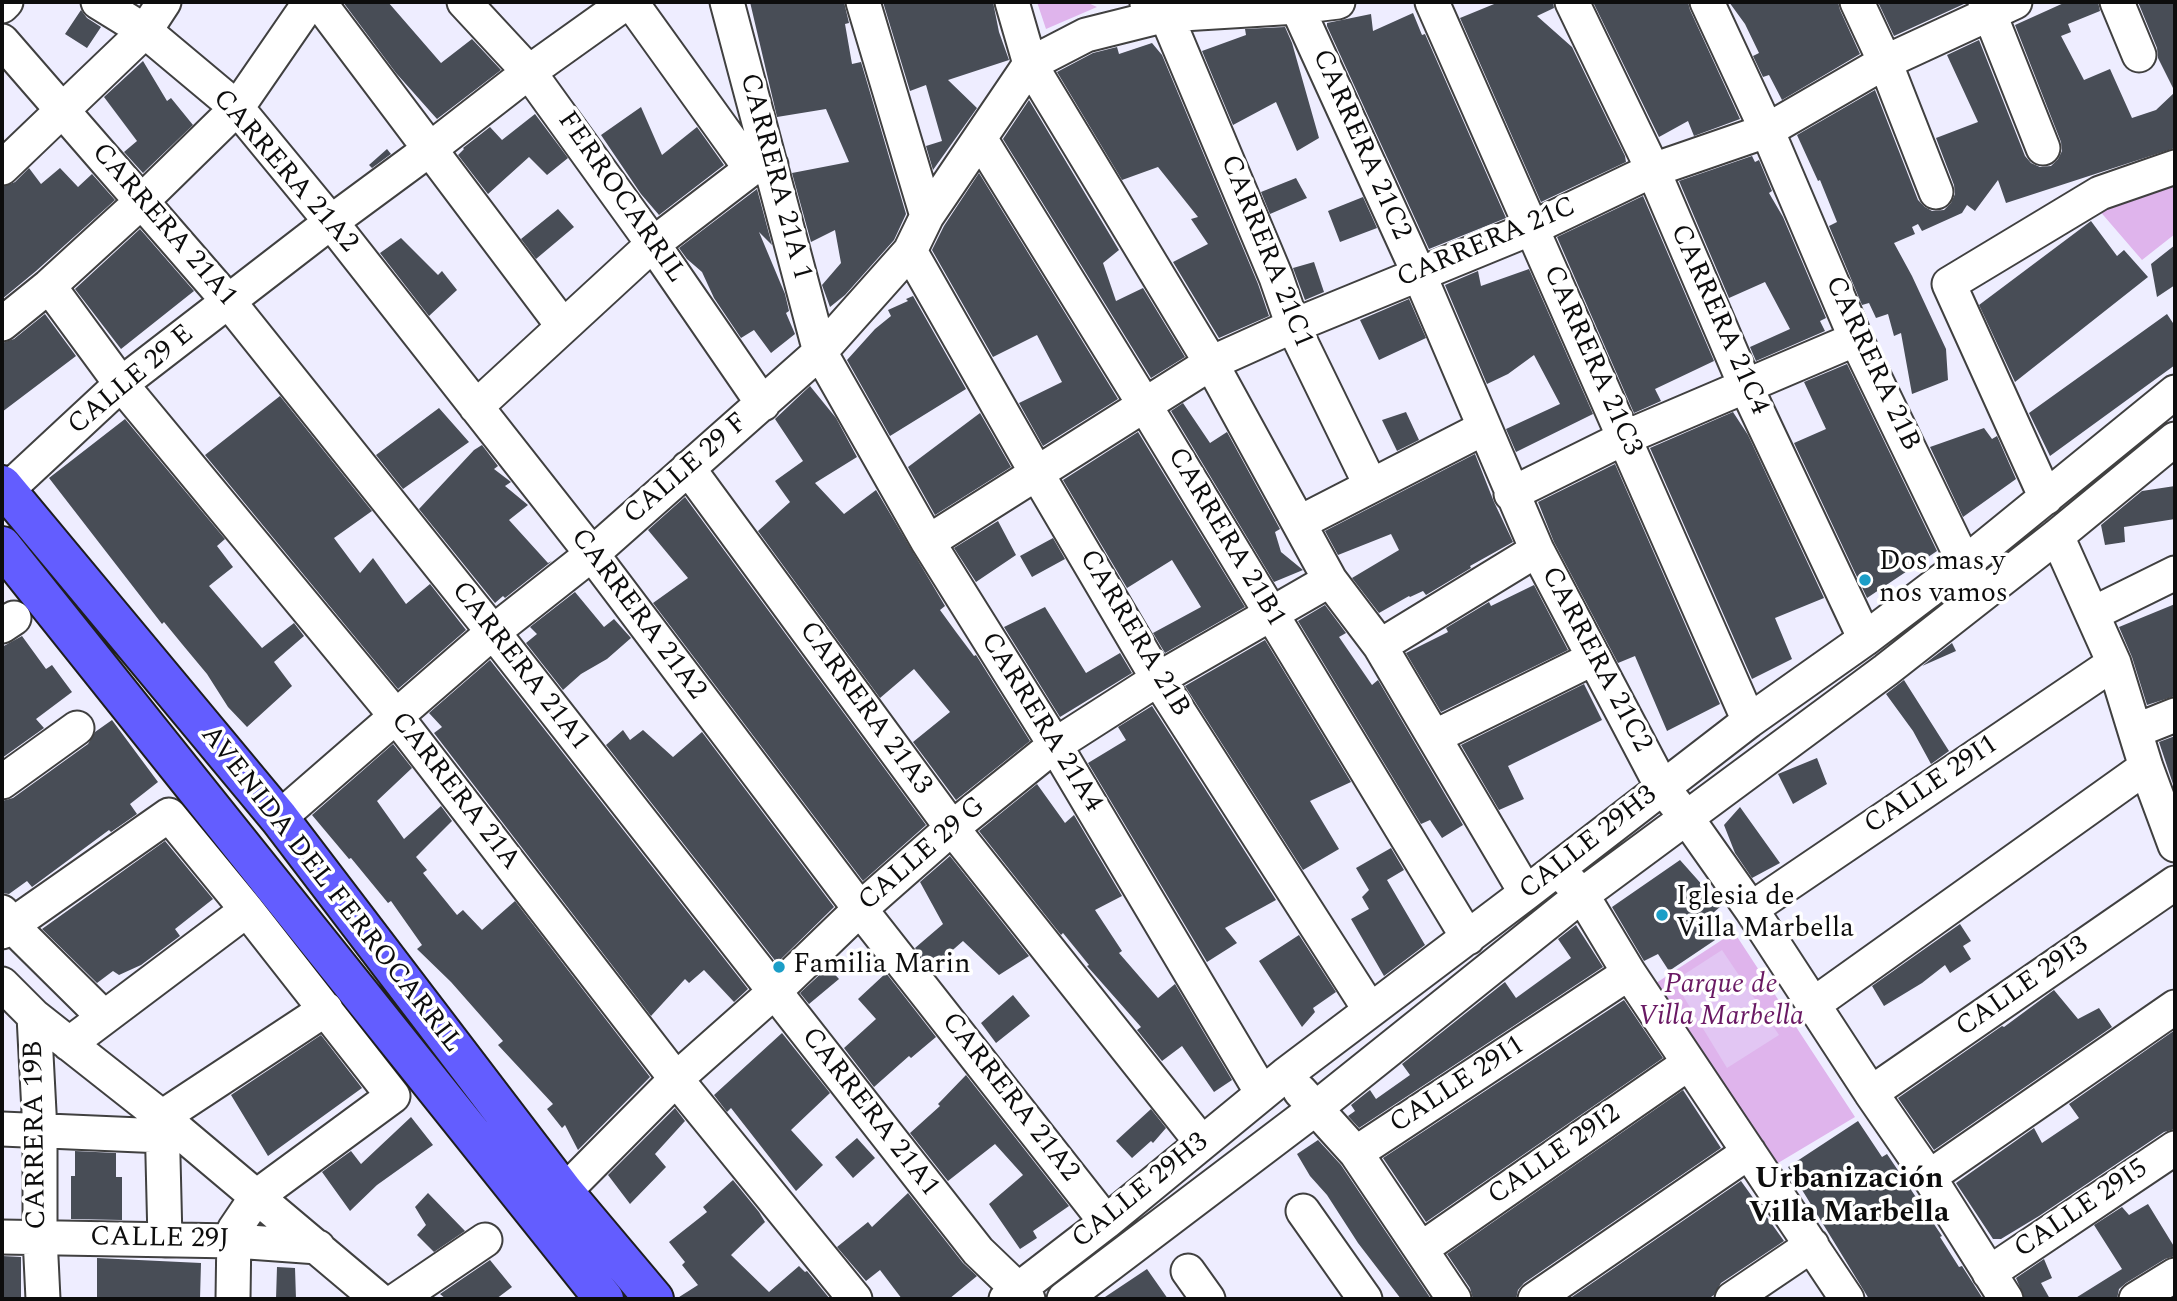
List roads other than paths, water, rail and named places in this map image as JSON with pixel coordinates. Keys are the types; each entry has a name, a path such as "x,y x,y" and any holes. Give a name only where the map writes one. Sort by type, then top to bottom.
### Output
{"main road":[{"name":"AVENIDA DEL FERROCARRIL","path":"4,488 279,818 564,1192 653,1299"},
{"name":"AVENIDA DEL FERROCARRIL","path":"2,546 604,1299"}],"street":[{"path":"2,6 6,2"},
{"name":"CARRERA 21A2","path":"98,2 145,31 237,108 331,222 592,554 860,909 1106,1222"},
{"path":"2,168 145,31 164,2"},
{"path":"2,324 49,286 142,201 237,108 310,2"},
{"path":"319,2 563,326"},
{"name":"FERROCARRIL","path":"464,2 529,72 764,404"},
{"path":"476,407 653,244 761,167 629,2 529,72"},
{"name":"CARRERA 21A 1","path":"727,2 761,167 821,352"},
{"path":"863,2 927,216"},
{"path":"1012,2 1030,64 1210,363 1330,580 1380,646 1527,894"},
{"path":"1030,64 1086,35 1155,8 1297,7 1338,2"},
{"name":"CARRERA 21C3","path":"1432,2 1749,721"},
{"name":"CARRERA 21C4","path":"1572,2 1653,170 1746,387 1865,639"},
{"name":"CARRERA 21B","path":"1707,2 1856,339 1980,596"},
{"path":"1857,2 1885,62 1936,192"},
{"path":"2117,2 2139,55"},
{"path":"1766,131 1885,62 1997,5 2043,148"},
{"name":"CARRERA 21C2","path":"1297,7 1419,274 1537,550 1662,787 1751,909 1998,1286"},
{"name":"CARRERA 21C1","path":"1155,8 1276,276 1293,326 1371,486"},
{"name":"CARRERA 21A1","path":"2,41 229,302 493,632 773,993 978,1251 1017,1296"},
{"name":"CALLE 29 F","path":"279,818 493,632 592,554 821,352 910,251 927,216 1030,64"},
{"name":"CALLE 29 E","path":"4,488 121,384 529,72"},
{"name":"CARRERA 21C","path":"928,542 1210,363 1532,228 1653,170 1766,131"},
{"name":"CARRERA 21B1","path":"981,140 1468,938"},
{"path":"2046,498 1949,284 2100,193 2175,167"},
{"name":"CARRERA 21B","path":"910,251 1158,680 1370,1010"},
{"name":"CARRERA 21A","path":"49,286 121,384 395,715 676,1079 855,1299"},
{"path":"1511,494 1624,438 1856,339"},
{"name":"CARRERA 21A4","path":"821,352 928,542 1055,745 1274,1084 1316,1108 1356,1153 1454,1299"},
{"name":"CALLE 29H3","path":"1017,1296 1274,1084 1527,894 1749,721 1865,639 1965,563 2175,392"},
{"path":"1299,523 1484,428"},
{"name":"CALLE 29H3","path":"1064,1299 1316,1108 1582,895 1886,670 2175,439"},
{"name":"CARRERA 21A3","path":"688,468 952,828 1202,1143"},
{"path":"2057,536 2114,663 2146,767 2175,843"},
{"path":"1380,646 1537,550"},
{"path":"2092,614 2175,573"},
{"name":"CALLE 29 G","path":"564,1192 676,1079 773,993 860,909 952,828 1055,745 1158,680 1330,580"},
{"path":"1434,737 1594,658"},
{"name":"CALLE 29I1","path":"1751,909 2114,663"},
{"path":"2135,731 2175,715"},
{"path":"2,782 77,728"},
{"path":"1814,1004 2146,767"},
{"path":"104,1017 5,923 169,815 393,1096 257,1196 234,1230 233,1299"},
{"path":"1558,869 1582,895 1629,973 1847,1299"},
{"name":"CALLE 29I3","path":"1871,1093 2175,883"},
{"path":"69,1044 247,910"},
{"name":"CALLE 29I1","path":"1356,1153 1629,973"},
{"name":"CARRERA 19B","path":"2,985 34,1016 40,1131 43,1299"},
{"path":"1929,1177 2175,1007"},
{"path":"2,1129 40,1131 163,1127 326,1009"},
{"path":"34,1016 163,1127 257,1196 377,1299"},
{"name":"CALLE 29I2","path":"1421,1249 1689,1063"},
{"path":"163,1127 165,1240"},
{"name":"CALLE 29I5","path":"1998,1286 2175,1148"},
{"path":"1535,1299 1749,1152"},
{"path":"1303,1211 1365,1299"},
{"name":"CALLE 29J","path":"2,1237 235,1241 318,1247"},
{"path":"398,1299 485,1240"},
{"path":"1732,1299 1811,1245"},
{"path":"1188,1271 1208,1299"},
{"path":"2136,1299 2175,1275"}],"place":[{"name":"Dos mas y nos vamos","path":"1865,580"},
{"name":"Iglesia de Villa Marbella","path":"1662,915"},
{"name":"Familia Marin","path":"779,967"}],"district":[{"name":"Urbanización Villa Marbella","path":"1849,1198"}],"park label":[{"name":"Parque de Villa Marbella","path":"1721,1003"}]}
